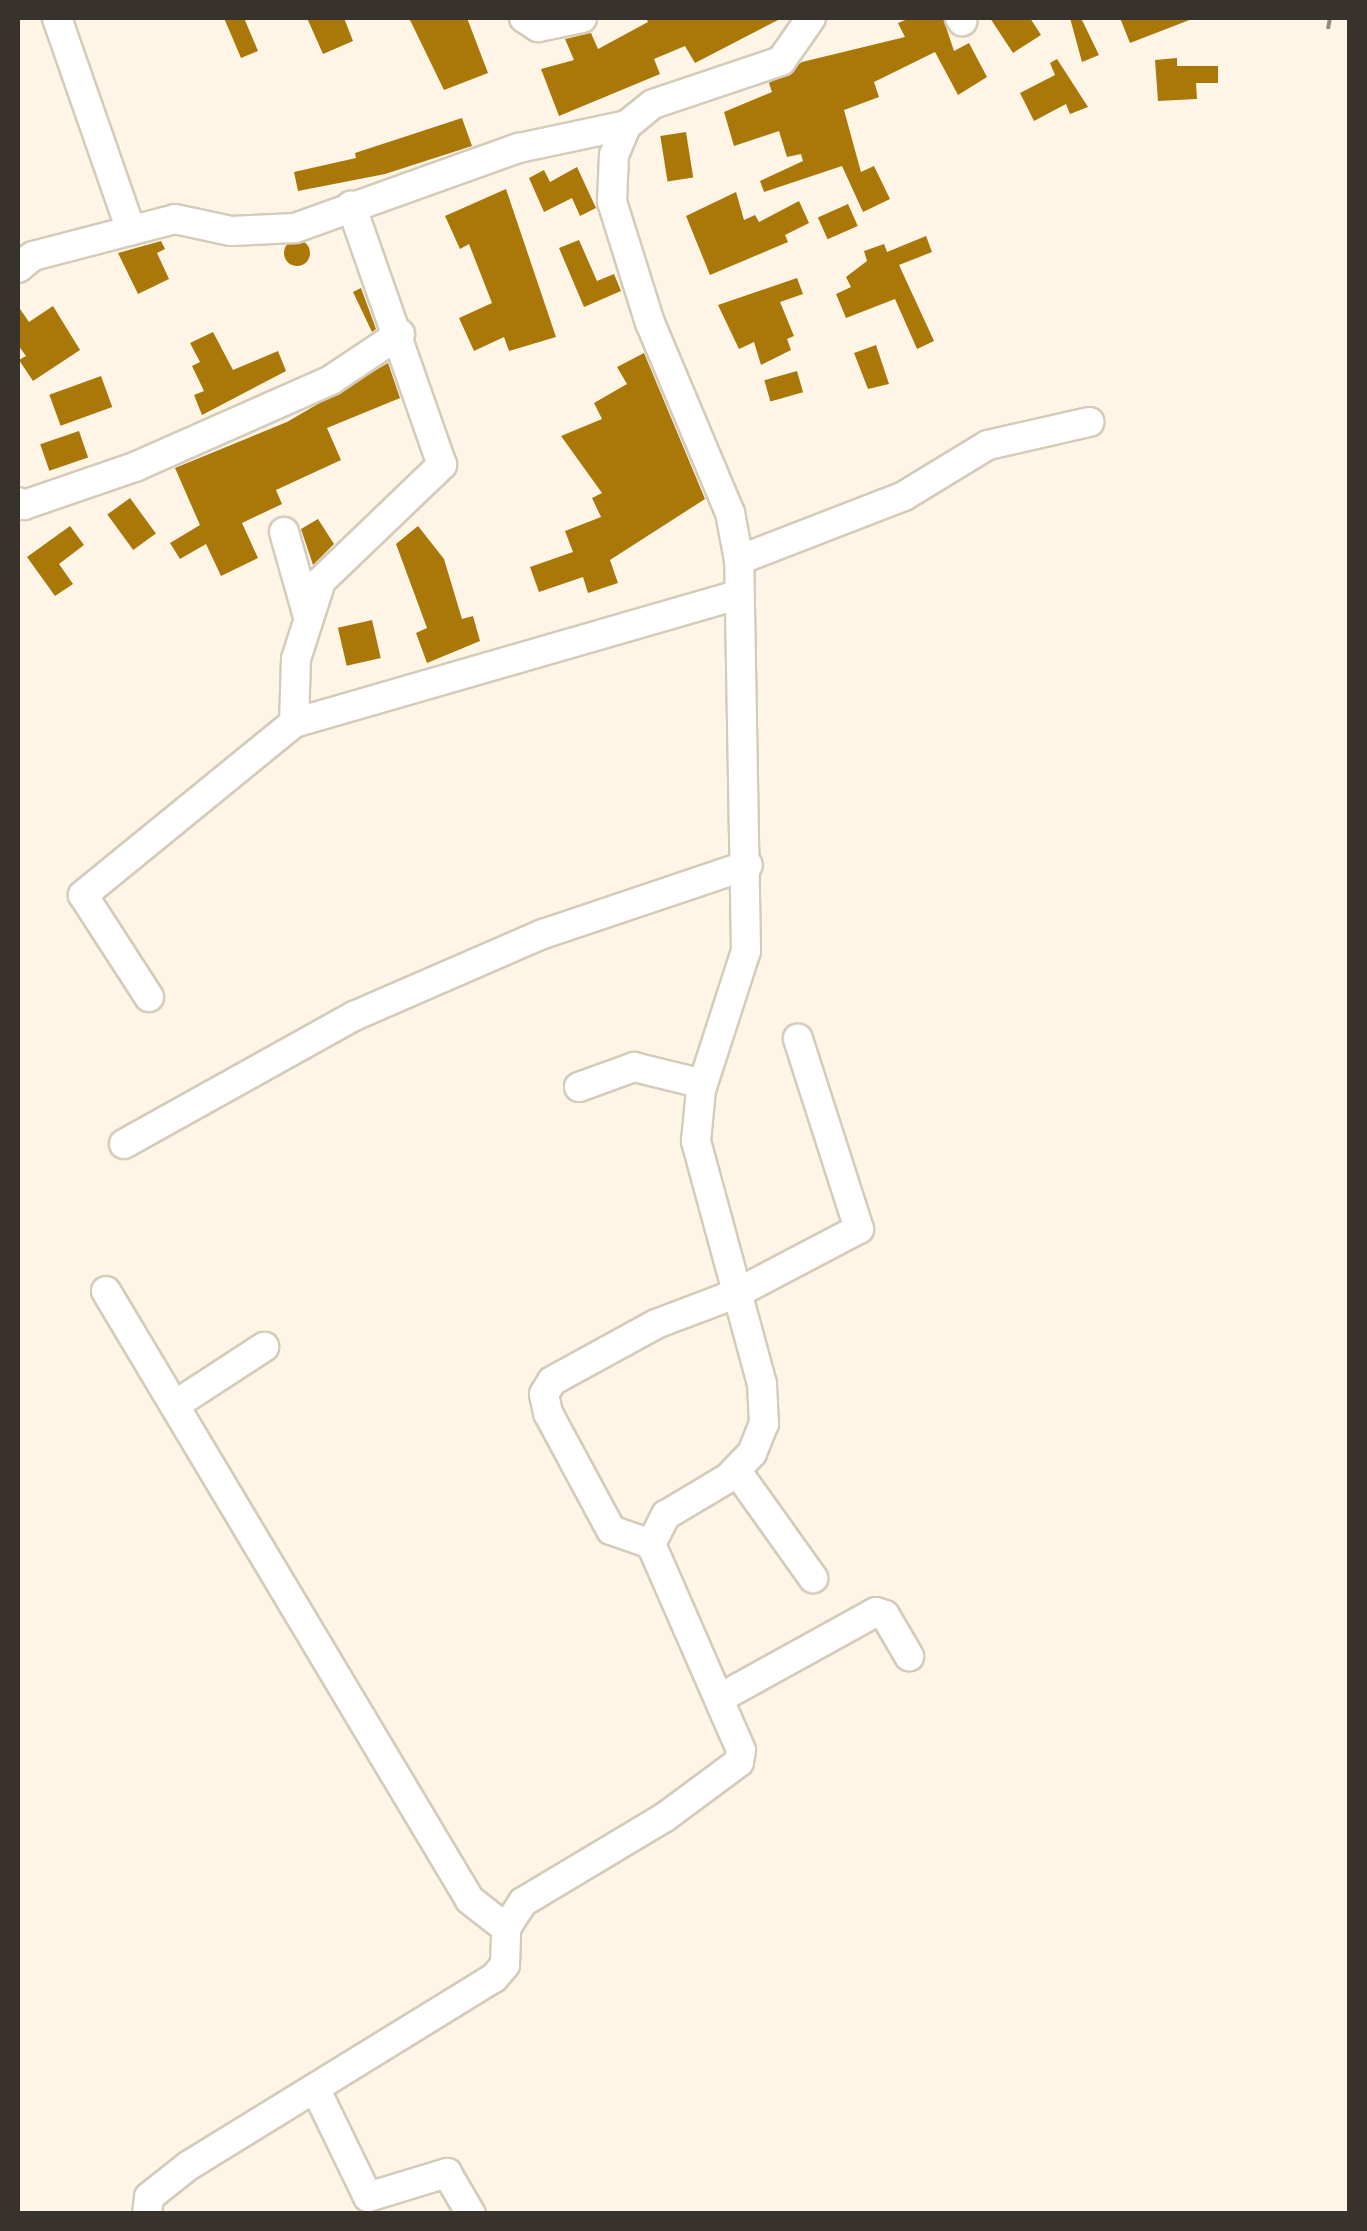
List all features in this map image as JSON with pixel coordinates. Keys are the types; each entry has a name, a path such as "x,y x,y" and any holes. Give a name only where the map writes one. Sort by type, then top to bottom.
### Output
{"street":[{"path":"58,18 131,230"},
{"path":"524,18 538,28 582,18"},
{"path":"651,1544 666,1515 736,1470 764,1424 762,1384 696,1141 703,1084 746,951 748,866 738,560 730,513 650,324 612,202 614,154 628,125 652,104 781,61 811,18"},
{"path":"18,268 33,256 175,219 232,231 295,228 520,148 628,125"},
{"path":"294,723 296,659 322,581 356,541 442,465 400,334 351,206"},
{"path":"18,502 24,505 136,466 331,380 400,334"},
{"path":"738,560 904,496 988,445 1088,422"},
{"path":"284,532 308,617"},
{"path":"149,997 82,895 294,723 738,596"},
{"path":"124,1144 354,1016 543,934 748,866"},
{"path":"147,2214 149,2197 188,2166 317,2092 494,1978 505,1964 506,1928 523,1902 665,1817 739,1762 742,1750 651,1544 612,1530 548,1412 544,1394 552,1381 656,1324 736,1294 861,1225 798,1039"},
{"path":"578,1087 634,1067 703,1084"},
{"path":"106,1290 178,1403 470,1900 506,1928"},
{"path":"178,1403 264,1347"},
{"path":"736,1470 812,1578"},
{"path":"720,1698 876,1612 885,1615 909,1656"},
{"path":"317,2092 368,2197 447,2173 470,2214"}],"path":[{"path":"1328,29 1330,18"}],"building":[{"path":"224,18 244,18 258,51 241,58"},
{"path":"307,18 344,18 353,41 323,54"},
{"path":"409,18 467,18 488,73 444,90"},
{"path":"646,18 782,18 695,63 685,46 654,59 660,74 559,116 541,69 574,60 565,39 591,33 598,49 648,22"},
{"path":"910,18 943,18 954,51 969,43 987,77 958,95 935,52 874,82 879,97 844,110 861,172 874,166 890,199 863,212 842,166 764,192 760,181 803,161 801,154 787,157 779,131 734,146 724,112 772,92 769,83 802,62 905,37 898,23"},
{"path":"990,18 1030,18 1041,35 1013,53"},
{"path":"1070,18 1081,18 1099,55 1082,62"},
{"path":"1120,18 1192,18 1192,19 1130,43"},
{"path":"1177,58 1177,66 1218,66 1218,83 1196,83 1197,99 1158,101 1155,60"},
{"path":"1057,59 1088,107 1070,114 1066,104 1034,121 1020,93 1055,75 1050,63"},
{"path":"462,118 472,146 385,174 298,191 294,172 356,158 355,153"},
{"path":"686,132 693,177 668,182 660,136"},
{"path":"577,167 596,208 580,216 572,198 544,212 529,178 544,170 550,182"},
{"path":"506,189 556,337 509,351 504,337 474,351 459,318 492,303 469,244 460,249 445,216"},
{"path":"736,192 744,220 755,215 759,222 799,201 809,223 785,235 788,242 710,275 686,216"},
{"path":"848,204 858,226 828,239 818,217"},
{"path":"926,236 932,252 899,265 934,341 917,349 895,299 846,318 836,294 851,287 846,277 867,261 864,251 884,244 887,252"},
{"path":"297,240 306,244 310,253 306,262 297,266 288,262 284,253 288,244"},
{"path":"579,240 597,281 614,274 621,291 584,307 559,248"},
{"path":"161,241 165,249 157,253 169,279 138,294 118,253"},
{"path":"797,278 803,294 780,302 794,336 787,339 791,350 761,365 754,342 739,349 718,305"},
{"path":"361,288 376,329 372,332 353,292"},
{"path":"18,306 29,322 53,306 80,350 33,381 19,360 26,356 18,345"},
{"path":"213,332 233,370 278,351 286,371 202,415 194,395 204,391 192,366 200,362 190,343"},
{"path":"876,345 889,384 868,389 854,353"},
{"path":"644,353 705,499 610,560 618,583 588,593 583,577 539,592 530,567 573,552 565,531 601,517 592,498 602,493 561,436 602,419 594,403 627,384 617,367"},
{"path":"388,363 400,398 327,428 341,460 276,490 282,504 242,523 258,558 221,576 206,544 180,559 170,543 200,525 175,468 287,422"},
{"path":"797,371 803,392 770,402 764,380"},
{"path":"101,376 112,407 61,426 49,395"},
{"path":"79,431 88,457 49,471 40,444"},
{"path":"130,498 156,534 133,550 107,514"},
{"path":"318,519 334,544 313,565 301,529"},
{"path":"70,526 84,545 59,564 73,584 55,596 27,557"},
{"path":"418,526 444,559 462,619 473,616 480,641 427,663 416,633 427,628 396,544"},
{"path":"372,620 381,658 347,666 338,628"}]}
